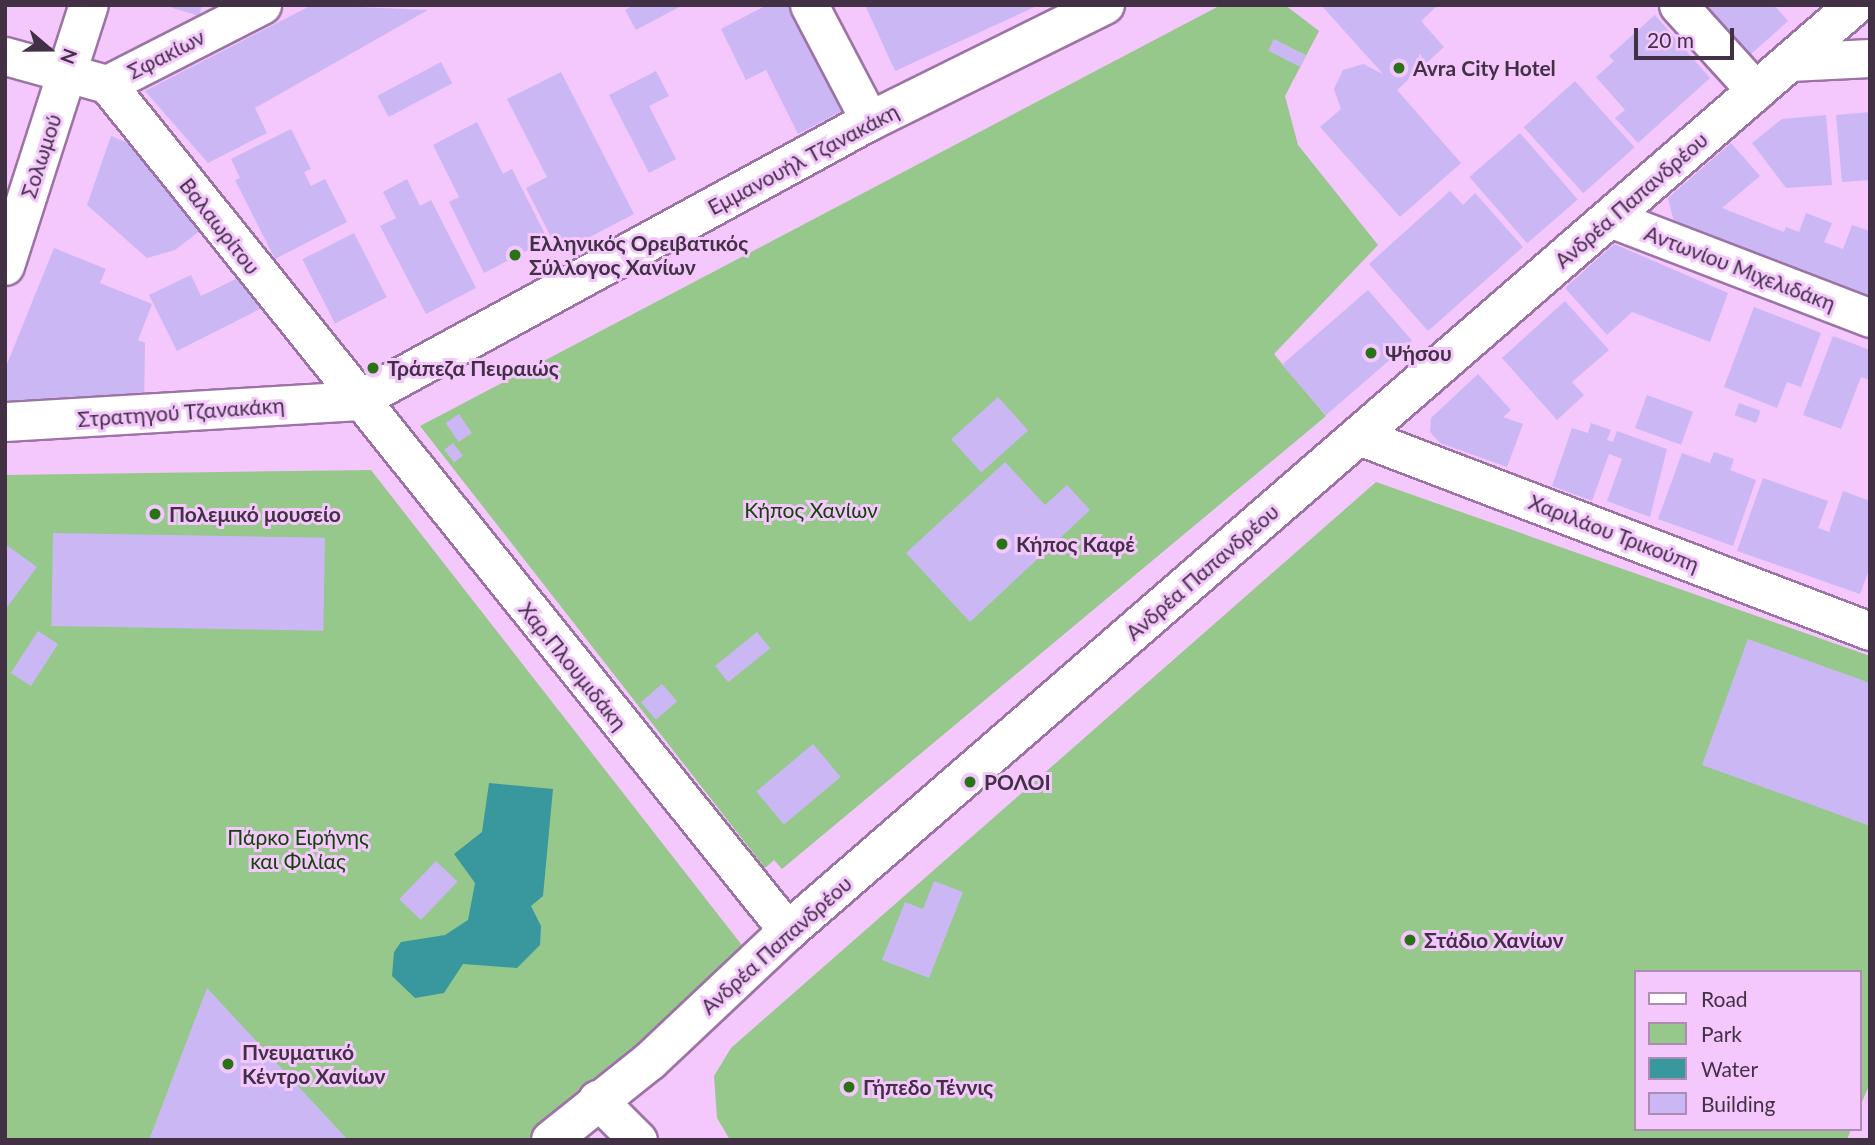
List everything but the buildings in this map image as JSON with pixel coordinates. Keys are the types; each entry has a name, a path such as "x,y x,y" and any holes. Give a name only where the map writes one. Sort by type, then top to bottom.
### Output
{"main road":[{"name":"Σολωμού","path":"5,266 89,5"},
{"name":"Εμμανουήλ Τζανακάκη","path":"357,401 870,121 1105,5"},
{"name":"Ανδρέα Παπανδρέου","path":"551,1140 597,1099 650,1061 788,931 1855,5"},
{"name":"Στρατηγού Τζανακάκη","path":"5,422 357,401"}],"street":[{"name":"Σφακίων","path":"107,85 262,5"},
{"path":"809,5 870,121"},
{"path":"1678,5 1756,91"},
{"path":"5,56 107,85"},
{"path":"1790,62 1870,58"},
{"name":"Βαλαωρίτου","path":"107,85 357,401"},
{"name":"Αντωνίου Μιχελιδάκη","path":"1610,218 1870,318"},
{"name":"Χαρ.Πλουμιδάκη","path":"357,401 788,931"},
{"name":"Χαριλάου Τρικούπη","path":"1359,436 1870,631"},
{"path":"597,1099 638,1140"}],"green space":[{"name":"Κήπος Χανίων","path":"1221,5 1285,5 1319,31 1285,96 1298,145 1378,245 1274,354 1326,416 782,869 774,860 765,868 420,426"},
{"name":"Πάρκο Ειρήνης και Φιλίας","path":"371,470 748,953 533,1140 5,1140 5,475"},
{"path":"1376,482 1870,656 1870,1083 1861,1104 1861,970 1633,970 1633,1131 1850,1131 1847,1140 730,1140 717,1118 714,1076 731,1048"}],"water":[{"path":"489,783 553,789 543,896 531,906 541,926 540,945 517,968 463,964 444,993 415,998 392,976 394,952 401,942 445,935 468,920 475,883 454,854 482,832"}],"place":[{"name":"Avra City Hotel","path":"1399,68"},
{"name":"Ελληνικός Ορειβατικός Σύλλογος Χανίων","path":"515,255"},
{"name":"Ψήσου","path":"1371,353"},
{"name":"Τράπεζα Πειραιώς","path":"373,368"},
{"name":"Πολεμικό μουσείο","path":"155,514"},
{"name":"Κήπος Καφέ","path":"1002,544"},
{"name":"ΡΟΛΟΙ","path":"970,782"},
{"name":"Στάδιο Χανίων","path":"1410,940"},
{"name":"Πνευματικό Κέντρο Χανίων","path":"228,1064"},
{"name":"Γήπεδο Τέννις","path":"849,1087"}]}
